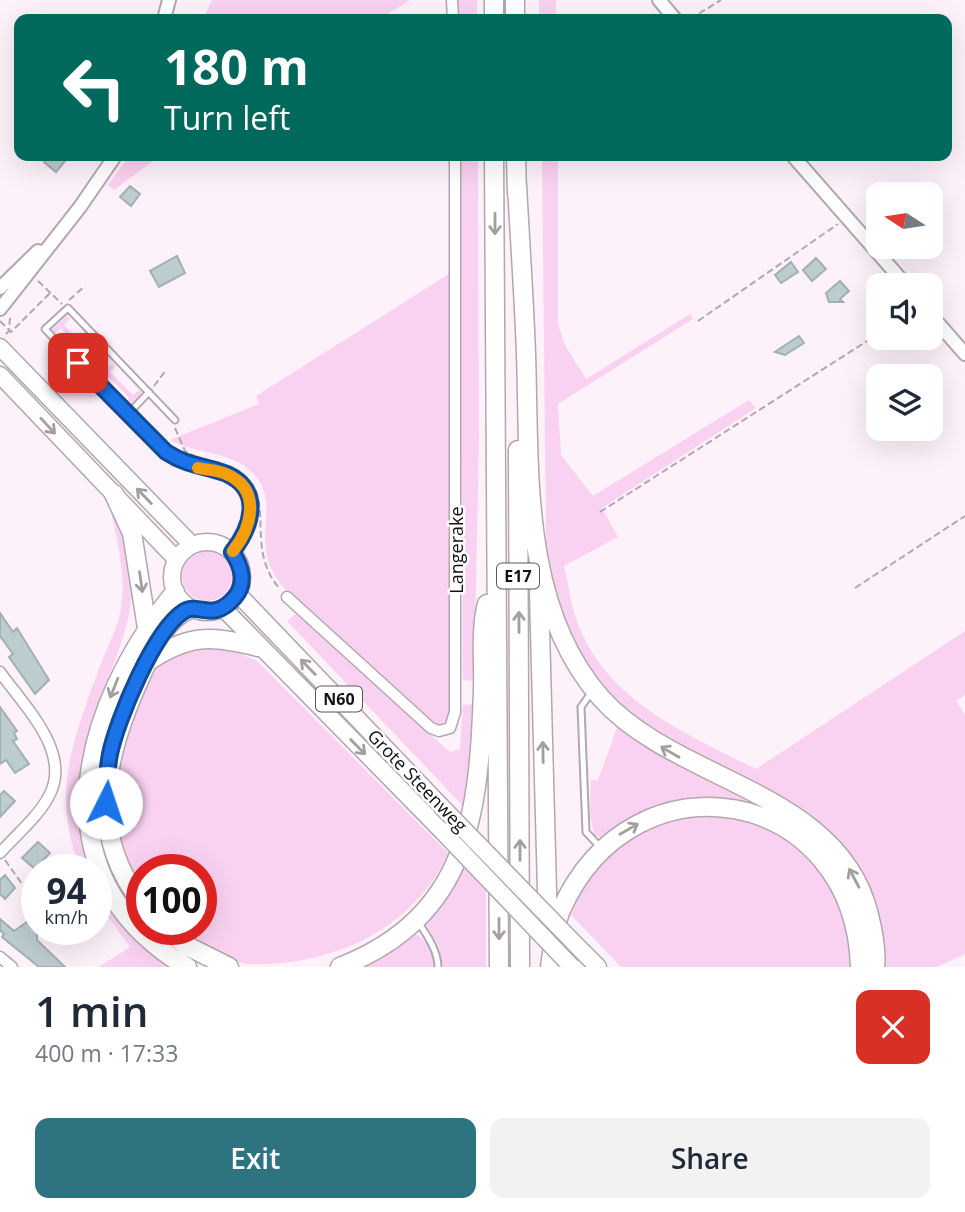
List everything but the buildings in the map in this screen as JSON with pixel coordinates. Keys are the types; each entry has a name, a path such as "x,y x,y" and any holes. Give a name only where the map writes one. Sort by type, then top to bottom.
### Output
{"highway":[{"name":"E17","path":"494,161 499,967"},
{"name":"E17","path":"516,161 520,967"},
{"path":"517,185 527,427 538,553 549,967"},
{"path":"0,347 192,545"},
{"path":"0,375 176,559"},
{"path":"114,494 132,533 146,628"},
{"path":"206,541 220,544 232,552 241,572 238,594 223,608 201,612 190,608 174,592 171,576 176,559 192,545 206,541"},
{"path":"538,553 551,611 563,642 593,688 625,723 651,740 785,809 831,846 850,870 865,901 873,931 875,967"},
{"path":"340,967 375,951 416,920 450,875 472,813 481,767 485,609 497,567"},
{"path":"174,592 146,628 122,668 93,744 87,808 95,854 120,905 144,935 187,967"},
{"name":"Grote Steenweg","path":"238,594 597,967"},
{"path":"126,877 113,845 106,791 116,732 147,662 166,629 190,608"},
{"name":"Grote Steenweg","path":"223,608 572,967"},
{"path":"147,662 187,640 209,637 258,647"},
{"path":"549,967 560,911 601,848 648,819 698,807 728,807 754,814 801,839 838,879 853,914 860,967"},
{"path":"186,945 229,967"}],"street":[{"path":"659,0 671,14"},
{"path":"6,291 29,273 111,161"},
{"name":"Langerake","path":"287,597 431,728 439,731 450,728 455,712 457,573 455,161"},
{"path":"797,161 895,273"},
{"path":"0,309 6,291 64,227"},
{"path":"943,329 965,354"},
{"path":"0,672 51,745 56,772 51,794 43,806 0,853"},
{"path":"0,957 12,967"}],"lane":[{"path":"176,420 66,307 45,330 166,452 181,462 229,475 241,486 250,502 251,514 247,533 232,552"},
{"path":"127,415 149,393"},
{"path":"593,688 581,708 586,832 601,848"},
{"path":"416,920 427,935 438,959 438,967"}],"path":[{"path":"698,14 721,0"},
{"path":"698,321 847,218"},
{"path":"29,273 66,307 85,286"},
{"path":"6,291 9,331"},
{"path":"0,340 50,293"},
{"path":"0,321 9,331"},
{"path":"600,512 866,342"},
{"path":"149,393 166,370"},
{"path":"176,420 179,441 187,454 229,464 245,475 254,488 261,505 259,538 265,564 287,597"},
{"path":"855,588 965,516"},
{"path":"0,853 21,883"}],"shaded area":[{"path":"212,0 410,0 387,14 205,14"},
{"path":"457,0 477,0 477,14 457,14"},
{"path":"539,0 556,0 556,14 539,14"},
{"path":"125,161 153,161 114,190 108,185"},
{"path":"459,161 478,161 479,440 474,681 463,680"},
{"path":"542,161 558,161 558,324 565,345 586,379 690,314 693,319 558,404 561,455 593,496 749,400 756,408 602,508 618,537 564,566 578,624 591,651 608,674 652,713 756,769 965,631 965,695 956,701 965,715 965,954 937,967 882,967 844,853 681,752 614,704 580,658 557,601 546,544"},
{"path":"452,272 451,709 449,720 438,725 417,710 321,625 276,578 266,552 265,494 253,473 224,457 170,440 259,404 256,396"},
{"path":"67,316 70,319 64,325 77,339 84,333 87,337 81,342 107,368 113,363 116,366 110,372 133,395 139,390 142,393 127,407 124,404 129,398 107,375 101,380 98,377 103,371 78,346 72,351 69,348 74,342 61,328 55,333 52,330"},
{"path":"109,502 121,525 129,550 133,586 122,641 95,712 84,751 80,811 88,854 75,854 67,814 69,762 75,737 120,613 123,585"},
{"path":"207,551 225,558 232,576 225,594 207,601 189,594 182,576 189,558"},
{"path":"296,614 450,752 460,749 463,705 473,704 470,777 463,806 287,621"},
{"path":"222,645 257,661 448,853 433,880 414,903 392,923 366,939 309,959 278,963 238,962 204,945 217,945 217,854 126,854 126,856 116,819 114,795 116,771 128,724 156,662 170,653 187,648"},
{"path":"618,725 657,750 781,816 817,842 845,875 864,915 870,967 866,967 859,917 851,893 839,871 818,845 791,825 761,810 728,802 695,801 662,807 631,819 604,839 594,835 590,814 591,780 598,780"},
{"path":"690,817 728,818 747,822 785,839 802,851 830,881 840,899 846,918 852,967 621,967 571,915 580,892 596,867 619,846 660,825"},
{"path":"461,864 486,890 486,967 443,967 439,946 425,923"},
{"path":"112,900 126,920 126,941 112,922"},
{"path":"413,931 431,946 434,967 356,967"},
{"path":"129,945 147,945 174,967 99,967 130,947"}],"slow traffic":[{"path":"198,468 229,475 247,494 250,502 250,524 247,533 233,551"}],"route":[{"path":"78,363 166,452 181,462 221,472 236,480 247,494 251,514 247,533 232,552 240,565 242,580 238,594 223,608 212,612 190,608 157,639 116,732 110,753 106,803"}]}
